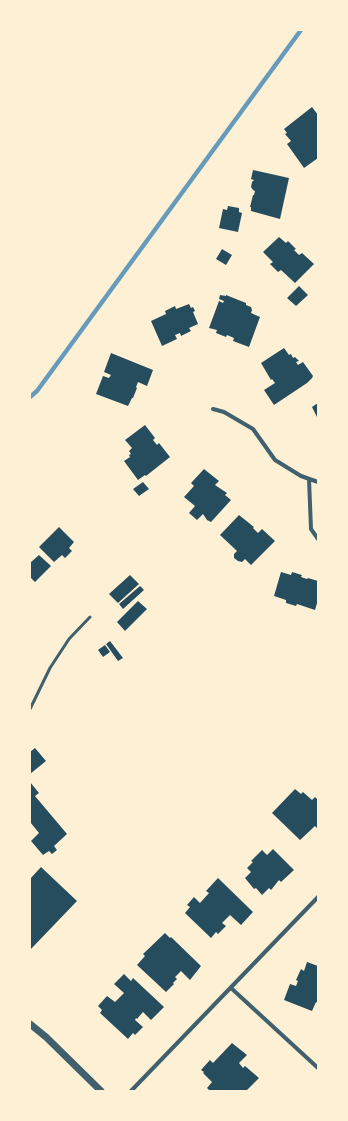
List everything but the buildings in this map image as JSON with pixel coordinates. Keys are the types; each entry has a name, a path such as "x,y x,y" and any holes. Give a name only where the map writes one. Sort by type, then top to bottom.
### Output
{"street":[{"path":"213,409 224,412 253,429 275,460 301,476 318,482"},
{"path":"309,479 311,529 318,539"},
{"path":"131,1091 318,897"},
{"path":"231,988 318,1068"},
{"path":"30,1024 46,1037 102,1091"}],"lane":[{"path":"30,709 50,668 69,639 90,617"}],"waterway":[{"path":"30,397 37,391 301,30"}]}
